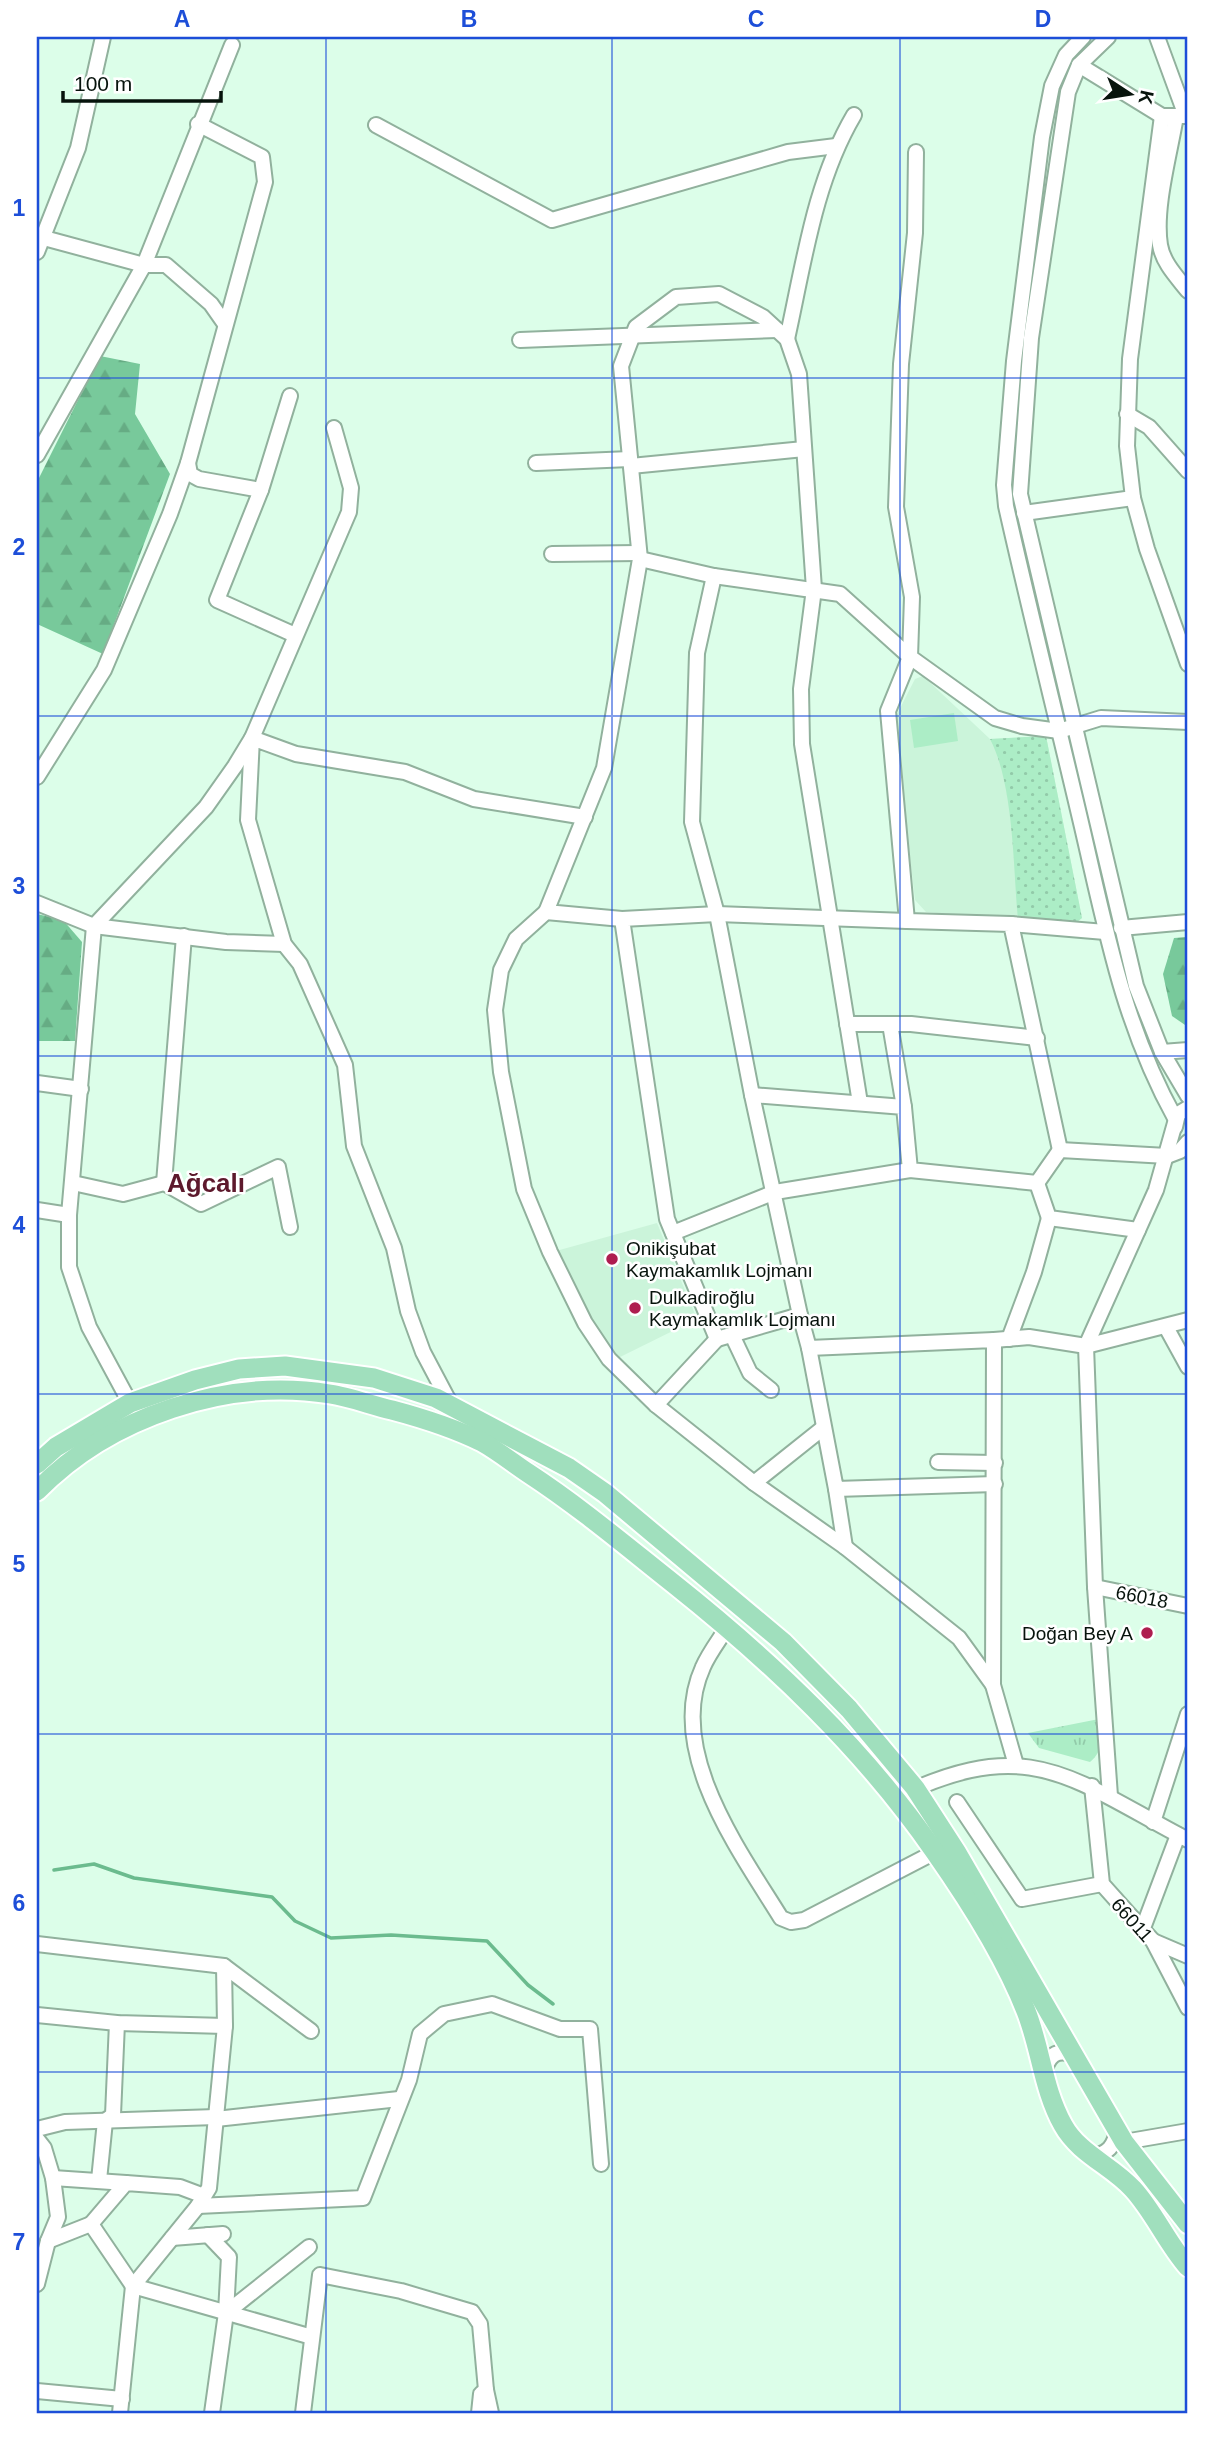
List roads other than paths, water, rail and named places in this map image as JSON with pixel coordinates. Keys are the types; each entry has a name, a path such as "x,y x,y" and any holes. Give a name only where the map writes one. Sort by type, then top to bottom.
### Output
{"main road":[{"path":"37,1464 56,1447 130,1403 195,1380 239,1369 285,1366 374,1378 451,1405 569,1468 605,1493 783,1642 849,1709 915,1788 957,1853 1121,2137 1188,2224"},
{"path":"37,1491 52,1475 112,1435 162,1411 220,1396 272,1391 329,1394 419,1417 482,1442 585,1511 728,1626 826,1718 895,1798 935,1853 979,1922 1026,2010 1051,2102 1065,2130 1092,2157 1133,2189 1188,2267"}],"street":[{"path":"37,252 78,148 103,37"},
{"path":"1060,1150 1167,1156 1180,1151 1188,1140 1178,1133 1124,1003 1006,506 1004,485 1014,361 1042,137 1052,86 1066,55 1083,37"},
{"path":"1108,37 1079,65 1068,92 1031,338 1020,481 1024,513 1136,986 1162,1052 1188,1096"},
{"path":"1157,37 1178,116 1159,224 1160,246 1166,261 1188,291"},
{"path":"37,455 44,426 69,402 99,341 144,265 198,124 232,45"},
{"path":"1079,65 1178,116"},
{"path":"782,335 808,236 836,146 854,115"},
{"path":"1178,116 1130,359 1127,414 1133,498 1147,549 1188,664"},
{"path":"37,777 104,670 170,514 188,463 265,182 262,157 198,124"},
{"path":"376,125 552,220 788,152 836,146"},
{"path":"906,921 888,710 910,657 912,597 896,507 901,364 915,233 916,152"},
{"path":"44,238 144,265 166,265 211,303 225,324"},
{"path":"860,1103 802,744 802,689 814,589 799,374 782,335 763,317 719,294 676,297 636,327 621,366 639,556 604,768 547,912 516,940 500,970 495,1010 501,1072 524,1189 550,1252 585,1323 610,1359 656,1405 959,1638 993,1685"},
{"path":"520,340 782,335"},
{"path":"290,396 261,490 217,600 295,635"},
{"path":"1127,414 1149,427 1188,471"},
{"path":"130,1403 89,1326 69,1267 69,1215 94,926 206,807 252,738 349,512 351,488 334,428"},
{"path":"536,463 630,462 804,449"},
{"path":"188,463 190,474 199,479 261,490"},
{"path":"1024,513 1133,498"},
{"path":"552,554 639,556 714,576 840,594 910,657 995,718 1022,726 1059,731 1101,718 1188,722"},
{"path":"714,576 696,653 692,822 717,914 752,1095 809,1348 845,1548"},
{"path":"252,738 296,754 405,772 474,799 585,817"},
{"path":"252,738 248,820 284,944 300,964 345,1065 354,1146 394,1248 408,1311 423,1352 451,1405"},
{"path":"37,903 94,926 284,944"},
{"path":"547,912 622,919 717,914 1011,924 1105,932"},
{"path":"622,919 667,1219 717,1339"},
{"path":"1121,928 1188,922"},
{"path":"1011,924 1060,1150 1037,1183"},
{"path":"164,1183 184,936"},
{"path":"847,1024 966,1028 1037,1038"},
{"path":"890,1024 904,1107 910,1170"},
{"path":"1162,1052 1188,1050"},
{"path":"37,1083 81,1089"},
{"path":"752,1095 904,1107"},
{"path":"1110,1796 1095,1587 1086,1346 1138,1230 1167,1156 1175,1121 1181,1110 1188,1108"},
{"path":"73,1183 123,1194 164,1183 201,1204 278,1167 290,1227"},
{"path":"673,1233 775,1192 910,1170 1037,1183"},
{"path":"1009,1339 1034,1272 1049,1218 1037,1183"},
{"path":"37,1210 69,1215"},
{"path":"1049,1218 1138,1230"},
{"path":"656,1405 717,1339 800,1315"},
{"path":"809,1348 1029,1337 1086,1346 1188,1320"},
{"path":"1166,1327 1188,1367"},
{"path":"732,1335 750,1373 771,1390"},
{"path":"994,1340 993,1685 996,1704 1016,1765"},
{"path":"754,1483 823,1428"},
{"path":"937,1462 995,1464"},
{"path":"836,1489 995,1484"},
{"name":"66018","path":"1095,1587 1188,1606"},
{"path":"728,1626 703,1668 694,1699 691,1727 700,1762 724,1826 781,1918 791,1922 804,1920 935,1853"},
{"path":"1153,1822 1188,1714"},
{"path":"895,1798 915,1788 978,1768 1016,1765 1036,1766 1091,1786 1183,1838 1143,1928"},
{"name":"66011","path":"1091,1786 1102,1884 1109,1895 1153,1941 1188,2008"},
{"path":"957,1802 1022,1899 1102,1884"},
{"path":"1153,1941 1188,1956"},
{"path":"37,1944 224,1966 311,2031"},
{"path":"37,2391 121,2406 133,2286 209,2188 225,2026 224,1966"},
{"path":"53,2178 180,2187 201,2201 363,2198 399,2099 409,2080 420,2034 444,2014 492,2004 560,2029 590,2029 601,2164"},
{"path":"37,2015 117,2023 225,2026"},
{"path":"99,2180 105,2121 113,2115 117,2023"},
{"path":"1044,2074 1048,2058 1053,2054 1065,2052 1074,2056"},
{"path":"37,2129 65,2122 216,2118 399,2099"},
{"path":"1092,2157 1108,2151 1121,2137 1188,2131"},
{"path":"37,2138 44,2148 53,2178 58,2217 48,2241 37,2284"},
{"path":"48,2241 91,2224 126,2183"},
{"path":"91,2224 133,2286 312,2337"},
{"path":"172,2238 216,2235 229,2258 226,2313 212,2413"},
{"path":"226,2313 309,2247"},
{"path":"303,2413 320,2275 401,2291 472,2312 480,2324 486,2390 491,2413"},
{"path":"479,2413 481,2394 486,2390"}],"waterway":[{"path":"54,1870 94,1864 134,1878 272,1897 295,1921 331,1938 391,1935 487,1941 528,1985 553,2004"}],"place":[{"name":"Onikişubat Kaymakamlık Lojmanı","path":"612,1259"},
{"name":"Dulkadiroğlu Kaymakamlık Lojmanı","path":"635,1308"},
{"name":"Doğan Bey A","path":"1147,1633"}],"district":[{"name":"Ağcalı","path":"206,1183"}]}
